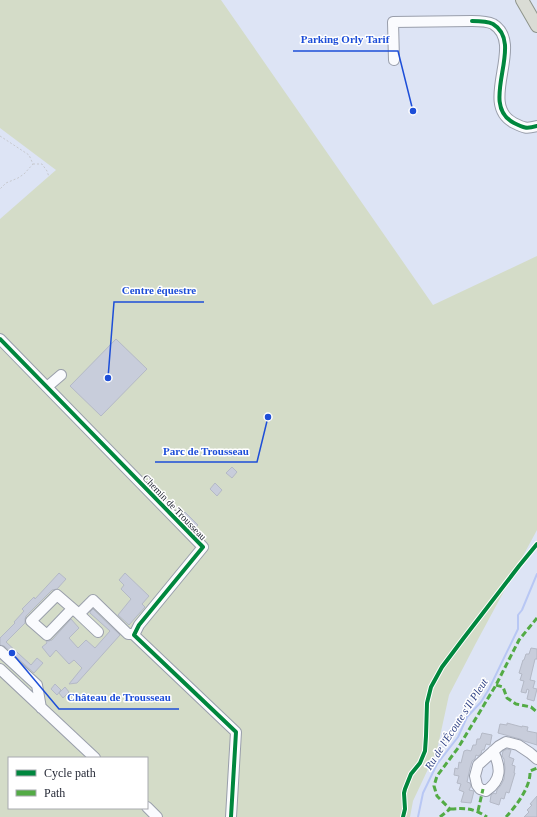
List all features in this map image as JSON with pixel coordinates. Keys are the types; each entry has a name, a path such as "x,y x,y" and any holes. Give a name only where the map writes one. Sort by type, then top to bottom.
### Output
{"main road":[{"path":"522,0 537,26"}],"street":[{"path":"394,60 393,22 482,21 493,24 500,31 505,40 506,50 499,96 503,113 507,118 523,128 537,126"},
{"path":"516,124 537,119"},
{"name":"Chemin de Trousseau","path":"0,339 203,547 139,626 135,634"},
{"path":"47,386 61,375"},
{"path":"98,632 75,611 93,600 128,634 135,634 134,636 236,732 231,817"},
{"path":"0,651 37,685 41,708"},
{"path":"0,669 93,757"},
{"path":"493,751 506,742 518,745 537,759"},
{"path":"148,808 157,817"}],"path":[{"path":"0,136 29,155 33,164"},
{"path":"0,189 6,183 24,174 33,164 42,164 47,171 48,177"}],"green space":[{"path":"0,0 221,0 433,305 537,256 537,530 449,695 437,750 413,801 410,817 0,817 0,219 56,170 0,128"}],"building":[{"path":"116,339 147,369 101,416 70,386"},
{"path":"232,467 237,472 232,478 226,473"},
{"path":"215,483 222,490 217,496 210,489"},
{"path":"185,512 198,525 195,528 181,516"},
{"path":"59,573 66,579 57,589 52,590 26,616 25,623 6,642 31,665 37,658 43,663 34,673 4,646 0,645 0,638 15,623 14,622 24,611 22,609 34,597 35,599"},
{"path":"125,573 149,596 142,604 145,607 129,625 118,615 131,599 121,589 124,585 119,580"},
{"path":"93,609 120,635 77,683 69,684 82,668 74,660 69,664 56,650 50,657 42,647 47,643 46,641 52,640 71,619 79,628 69,638 78,648 86,640 95,648 110,631 90,613"},
{"path":"531,648 537,649 537,659 535,659 530,680 535,681 533,688 537,689 534,701 527,699 529,690 527,689 526,693 521,692 524,681 520,680 522,674 519,673 523,660 526,654 529,654"},
{"path":"55,684 61,690 57,695 51,689"},
{"path":"65,687 69,692 63,698 59,693"},
{"path":"507,723 528,727 527,731 537,733 537,745 498,733 500,724 507,725"},
{"path":"482,733 492,735 490,745 486,744 481,754 478,756 476,755 475,759 472,761 467,782 470,783 471,786 469,790 474,791 471,803 461,802 464,792 459,790 461,784 457,783 459,776 454,775 455,768 458,769 459,762 461,763 464,751 471,751 473,745 476,745 477,739 480,739"},
{"path":"507,749 511,750 509,757 514,759 512,765 515,766 515,773 509,793 506,792 504,799 501,798 499,805 490,802 491,795 494,793 496,794 504,779 505,768 504,759 502,756 503,751"},
{"path":"537,796 537,817 524,817 529,812 527,810 532,805 530,804"}],"waterway":[{"name":"Ru de l'Écoute s'Il Pleut","path":"418,817 423,793 437,764 458,737 467,717 481,702 489,689 518,629 518,615 522,610 537,574"}],"marked path":[{"path":"440,817 450,809 437,796 434,786 437,776 458,748 496,685 519,640 537,618"},
{"path":"496,685 503,687 507,698 516,704 531,707 537,712"},
{"path":"506,817 525,790 530,777 530,771 537,768"},
{"path":"478,811 483,789"},
{"path":"450,809 469,809 487,817"}],"cycle path":[{"path":"472,21 491,23 502,33 505,45 500,102 504,114 514,123 523,127 528,128 537,126"},
{"path":"0,339 203,547 139,625 134,635 236,732 231,817"},
{"path":"403,817 405,809 405,789 411,774 420,763 425,751 427,703 431,687 442,667 537,544"}],"place":[{"name":"Parking Orly Tarif","path":"413,111"},
{"name":"Centre équestre","path":"108,378"},
{"name":"Parc de Trousseau","path":"268,417"},
{"name":"Château de Trousseau","path":"12,653"}]}
